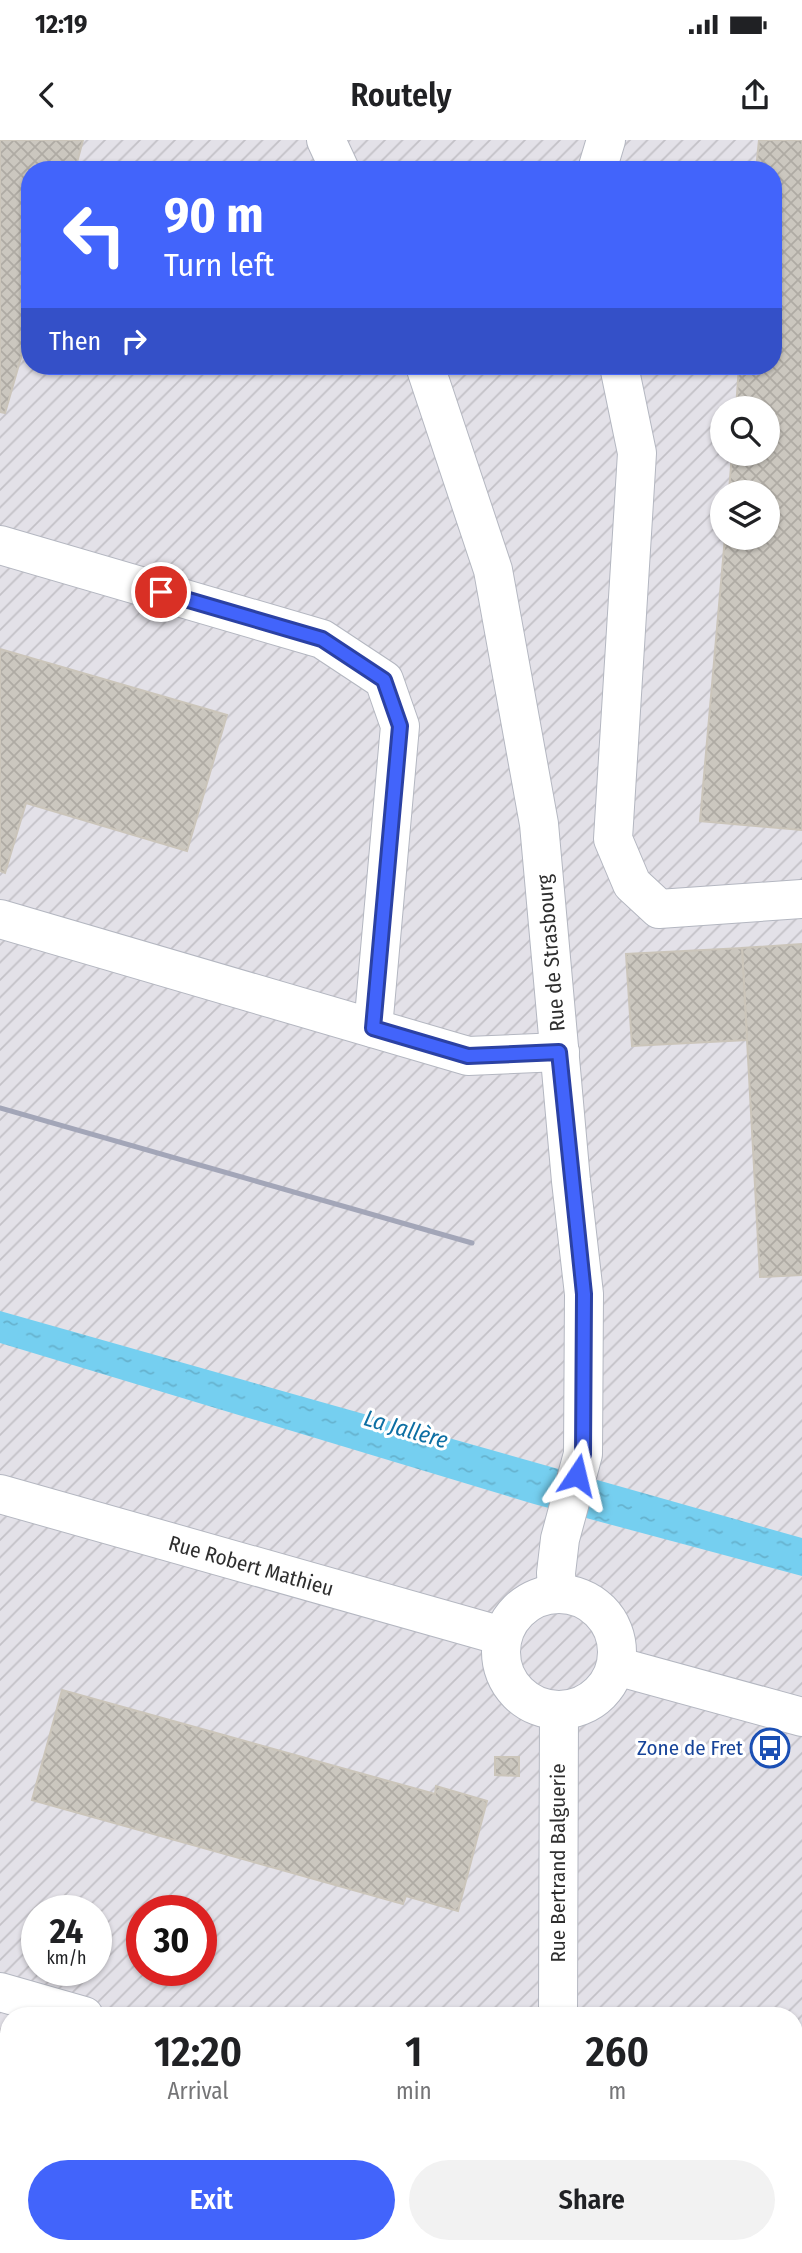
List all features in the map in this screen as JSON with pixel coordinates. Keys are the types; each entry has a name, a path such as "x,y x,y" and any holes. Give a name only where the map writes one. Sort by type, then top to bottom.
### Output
{"street":[{"path":"326,140 336,161"},
{"path":"600,161 607,140"},
{"name":"Rue de Strasbourg","path":"428,375 493,570 539,824 584,1294 583,1454 559,1539 557,1593"},
{"path":"621,375 637,453 613,839 632,884 659,909 802,899"},
{"path":"0,545 322,639 384,680 400,726 373,1028"},
{"path":"0,919 468,1056 559,1052"},
{"name":"Rue Robert Mathieu","path":"0,1494 502,1636"},
{"path":"557,1593 575,1596 591,1603 605,1615 617,1648 615,1666 608,1684 595,1698 578,1707 559,1710 541,1707 525,1699 512,1687 500,1654 502,1636 510,1619 523,1606 539,1597 557,1593"},
{"path":"615,1666 802,1717"},
{"name":"Rue Bertrand Balguerie","path":"558,2007 559,1710"},
{"path":"0,1992 52,2007"}],"shaded area":[{"path":"0,140 802,140 802,2007 0,2007"}],"water":[{"name":"La Jallère","path":"0,1311 802,1538 802,1576 534,1504 0,1343"}],"building":[{"path":"0,140 83,140 77,161 21,161 21,357 5,413 0,412"},
{"path":"759,140 802,140 802,830 700,821 724,550 780,550 780,480 730,480 731,466 780,466 780,396 737,396 738,375 782,375 782,161 757,161"},
{"path":"0,649 227,715 187,851 26,803 5,873 0,871"},
{"path":"802,944 802,1275 760,1277 742,948"},
{"path":"742,948 747,1040 632,1046 626,954"},
{"path":"62,1690 435,1794 436,1786 487,1801 458,1911 406,1896 403,1904 32,1800"},
{"path":"495,1757 519,1757 519,1776 495,1775"}],"railway":[{"path":"0,1108 472,1243"}],"place":[{"name":"Zone de Fret","path":"770,1748"}],"route":[{"path":"161,592 322,639 384,680 400,726 373,1028 468,1056 559,1052 584,1294 583,1454 577,1475"}]}
